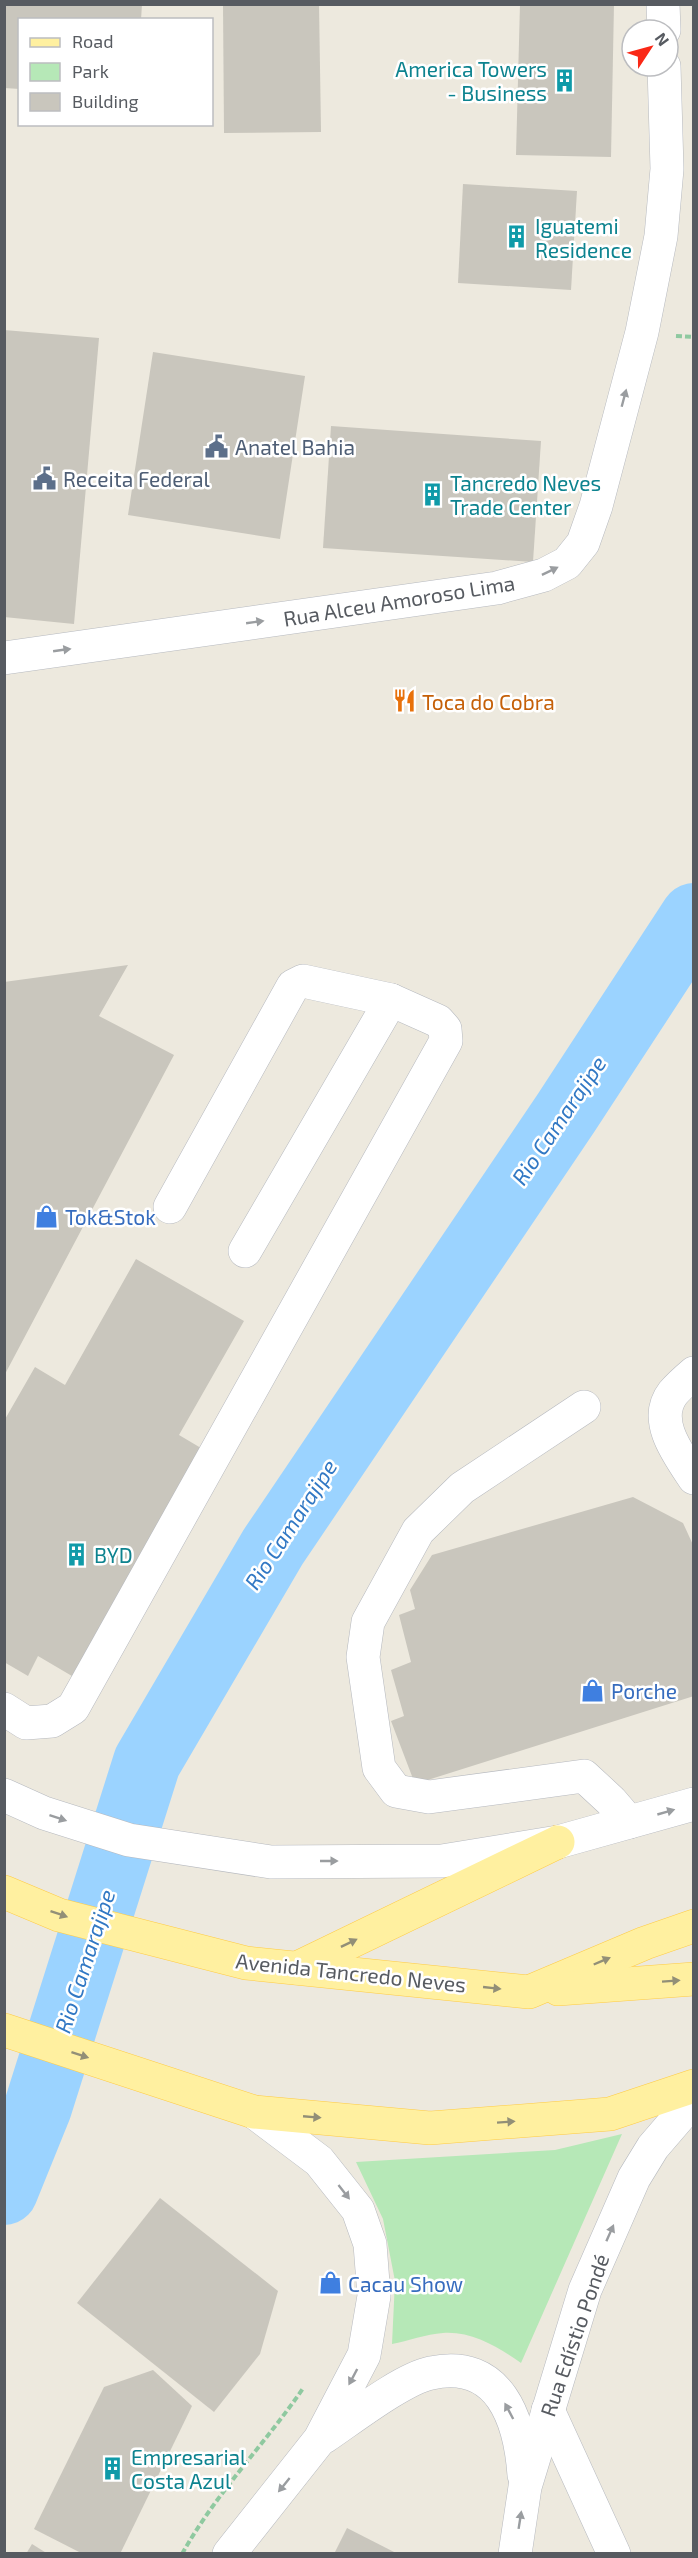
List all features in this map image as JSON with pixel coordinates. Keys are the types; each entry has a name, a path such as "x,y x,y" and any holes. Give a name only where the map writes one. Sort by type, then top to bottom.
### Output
{"main road":[{"path":"297,1968 558,1842"},
{"name":"Avenida Tancredo Neves","path":"4,1892 59,1915 246,1963 529,1992 645,1943 693,1926"},
{"path":"529,1992 693,1979"},
{"path":"4,2030 254,2112 430,2128 610,2114 693,2086"}],"street":[{"name":"Rua Alceu Amoroso Lima","path":"4,658 497,588 544,575 567,562 583,543 596,506 642,332 661,236 666,169 664,78"},
{"path":"4,1709 26,1723 52,1721 73,1708 446,1041 445,1029 438,1021 391,1000 303,981 293,986 170,1207"},
{"path":"245,1251 391,1000"},
{"path":"693,1373 672,1394 664,1419 672,1446 693,1478"},
{"path":"584,1407 462,1488 418,1531 368,1622 363,1657 380,1768 396,1791 429,1797 584,1776 611,1801 629,1822"},
{"path":"4,1795 44,1813 129,1840 271,1862 442,1861 558,1842 693,1804"},
{"name":"Rua Edístio Pondé","path":"515,2553 525,2487 585,2290 634,2178 653,2147 684,2111 693,2104"},
{"path":"229,2553 320,2439 364,2355 374,2296 370,2244 358,2210 319,2161 254,2112"},
{"path":"320,2439 394,2390 430,2373 465,2371 494,2386 512,2414 522,2444 525,2487"},
{"path":"548,2410 614,2553"}],"path":[{"path":"182,2553 202,2518 283,2418 307,2382"}],"green space":[{"path":"622,2134 521,2363 494,2346 474,2337 454,2333 424,2336 392,2344 395,2281 383,2219 356,2162 555,2150"}],"building":[{"path":"4,4 142,4 141,18 18,18 18,89 4,88"},
{"path":"223,4 319,4 321,132 224,133"},
{"name":"America Towers - Business","path":"520,4 614,4 611,157 516,155"},
{"name":"Iguatemi Residence","path":"463,184 577,191 571,290 458,283"},
{"name":"Receita Federal","path":"4,330 99,338 74,624 4,617"},
{"name":"Anatel Bahia","path":"153,352 305,376 280,539 128,515"},
{"name":"Tancredo Neves Trade Center","path":"331,426 541,441 533,562 323,548"},
{"name":"Tok&Stok","path":"128,965 99,1016 174,1055 4,1376 4,982"},
{"name":"BYD","path":"136,1259 244,1321 179,1435 206,1451 77,1679 38,1656 28,1676 4,1662 4,1421 35,1367 65,1385"},
{"path":"633,1497 683,1523 694,1547 694,1696 415,1784 391,1721 404,1716 391,1670 411,1662 399,1615 415,1609 410,1590 432,1555"},
{"path":"160,2198 278,2291 260,2354 214,2412 77,2303"},
{"name":"Empresarial Costa Azul","path":"153,2370 192,2406 120,2554 83,2554 34,2529 104,2387"},
{"path":"347,2528 398,2554 334,2554"},
{"path":"32,2544 48,2554 26,2554"}],"waterway":[{"name":"Rio Camarajipe","path":"4,2191 38,2107 147,1762 273,1547 566,1113 694,917"}],"place":[{"name":"America Towers - Business","path":"565,80"},
{"name":"Iguatemi Residence","path":"517,237"},
{"name":"Anatel Bahia","path":"217,446"},
{"name":"Receita Federal","path":"45,478"},
{"name":"Tancredo Neves Trade Center","path":"432,494"},
{"name":"Toca do Cobra","path":"404,701"},
{"name":"Tok&Stok","path":"47,1216"},
{"name":"BYD","path":"76,1554"},
{"name":"Porche","path":"593,1690"},
{"name":"Cacau Show","path":"330,2283"},
{"name":"Empresarial Costa Azul","path":"113,2468"}]}
